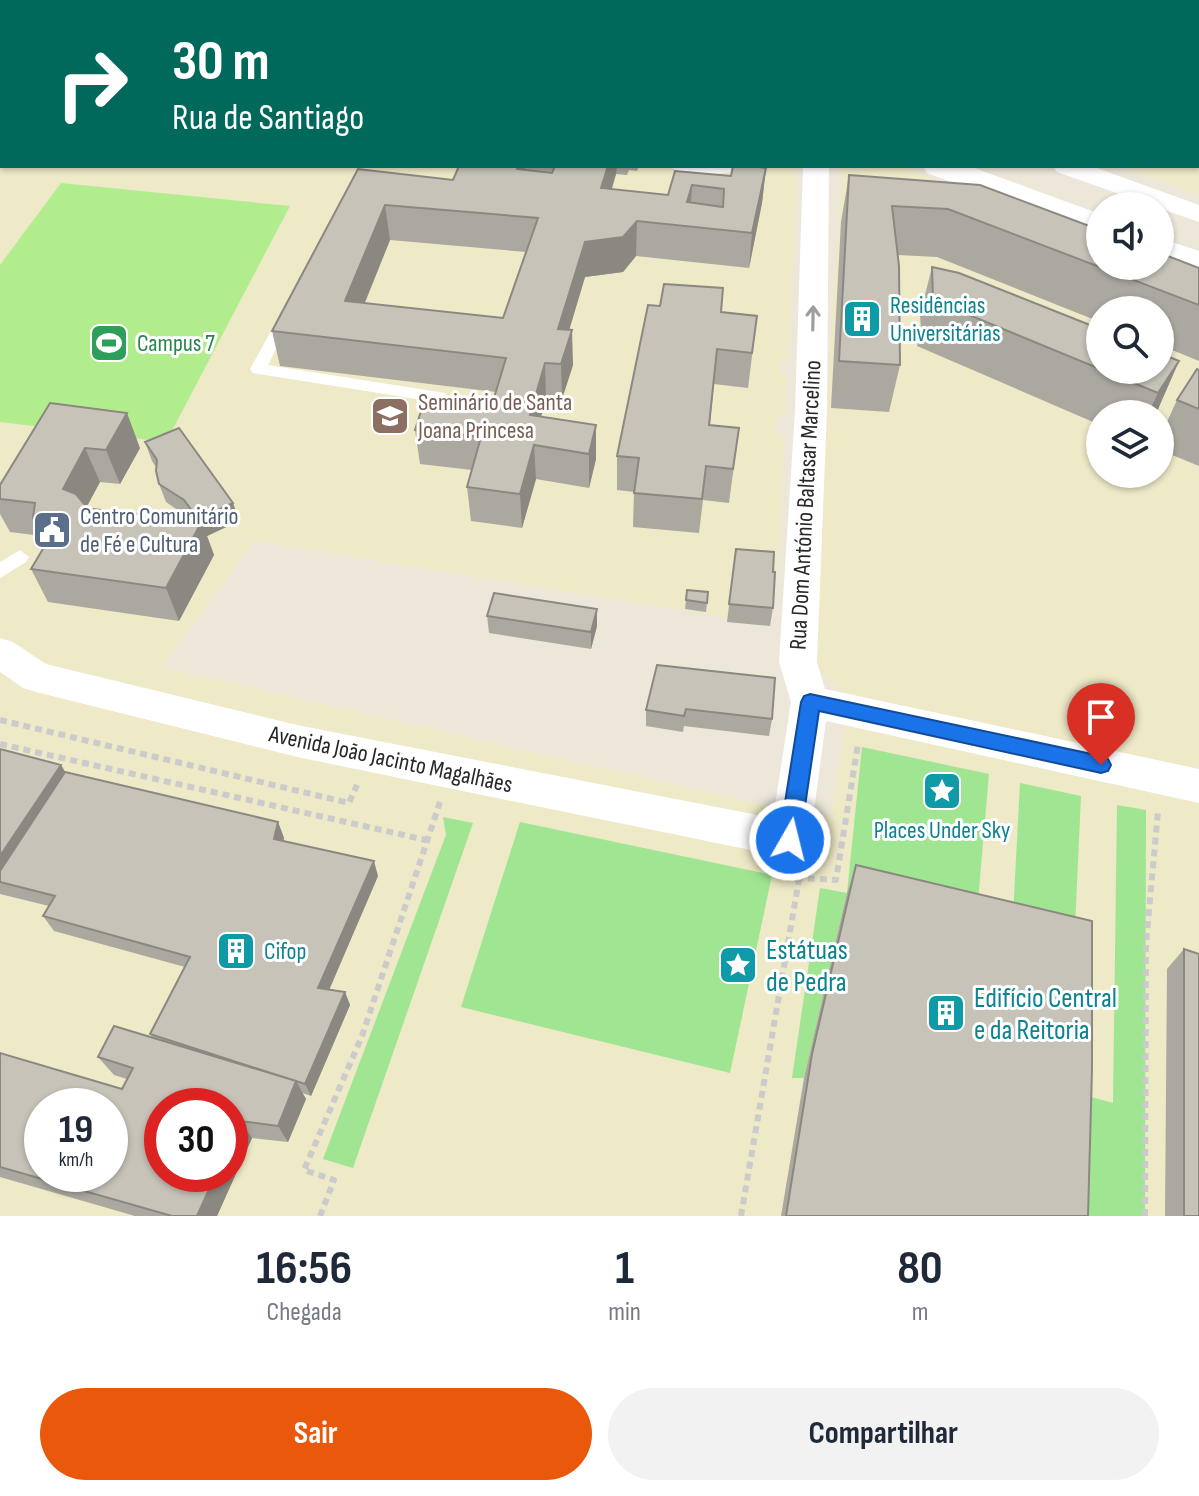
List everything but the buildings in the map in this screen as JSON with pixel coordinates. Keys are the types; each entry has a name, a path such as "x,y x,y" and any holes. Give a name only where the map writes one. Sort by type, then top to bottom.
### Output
{"main road":[{"path":"944,168 1086,221"},
{"path":"998,168 1086,200"},
{"path":"1174,233 1199,242"},
{"path":"1174,254 1199,263"}],"street":[{"name":"Rua Dom António Baltasar Marcelino","path":"790,840 810,702 798,662 811,410 816,168"},
{"path":"1072,168 1199,214"},
{"name":"Avenida João Jacinto Magalhães","path":"0,653 36,677 297,741 790,840"},
{"path":"810,702 1199,786"}],"lane":[{"path":"679,168 687,172 734,168"},
{"path":"293,302 258,369 439,397 426,429"},
{"path":"0,571 20,557"}],"path":[{"path":"0,720 349,803"},
{"path":"0,744 426,840 362,1036 304,1170 334,1180 320,1216"},
{"path":"1145,1216 1146,944 1161,778"},
{"path":"741,1216 799,879"}],"shaded area":[{"path":"0,168 798,169 788,358 780,362 780,369 787,374 786,414 776,418 775,431 785,437 778,571 734,567 728,618 254,541 162,667 786,810 831,815 849,697 821,674 811,644 842,168 906,168 1086,239 1086,280 1174,279 1199,284 1199,1216 0,1216"},
{"path":"1126,168 1199,168 1199,194"}],"green space":[{"name":"Campus 7","path":"61,183 290,206 166,442 0,422 0,265"},
{"path":"862,747 989,774 976,924 847,893"},
{"path":"1020,783 1081,796 1074,948 1012,934"},
{"path":"1117,805 1146,810 1145,1216 1068,1216 1073,1092 1113,1103"},
{"path":"443,817 473,823 353,1168 323,1159 446,835"},
{"path":"520,822 772,875 730,1073 461,1007"},
{"path":"820,888 847,893 804,1078 792,1078"}],"place":[{"name":"Residências Universitárias","path":"862,319"},
{"name":"Campus 7","path":"109,343"},
{"name":"Seminário de Santa Joana Princesa","path":"390,416"},
{"name":"Centro Comunitário de Fé e Cultura","path":"52,530"},
{"name":"Places Under Sky","path":"942,791"},
{"name":"Cifop","path":"236,951"},
{"name":"Estátuas de Pedra","path":"738,965"},
{"name":"Edifício Central e da Reitoria","path":"946,1013"}],"route":[{"path":"790,840 810,702 1101,765"}]}
